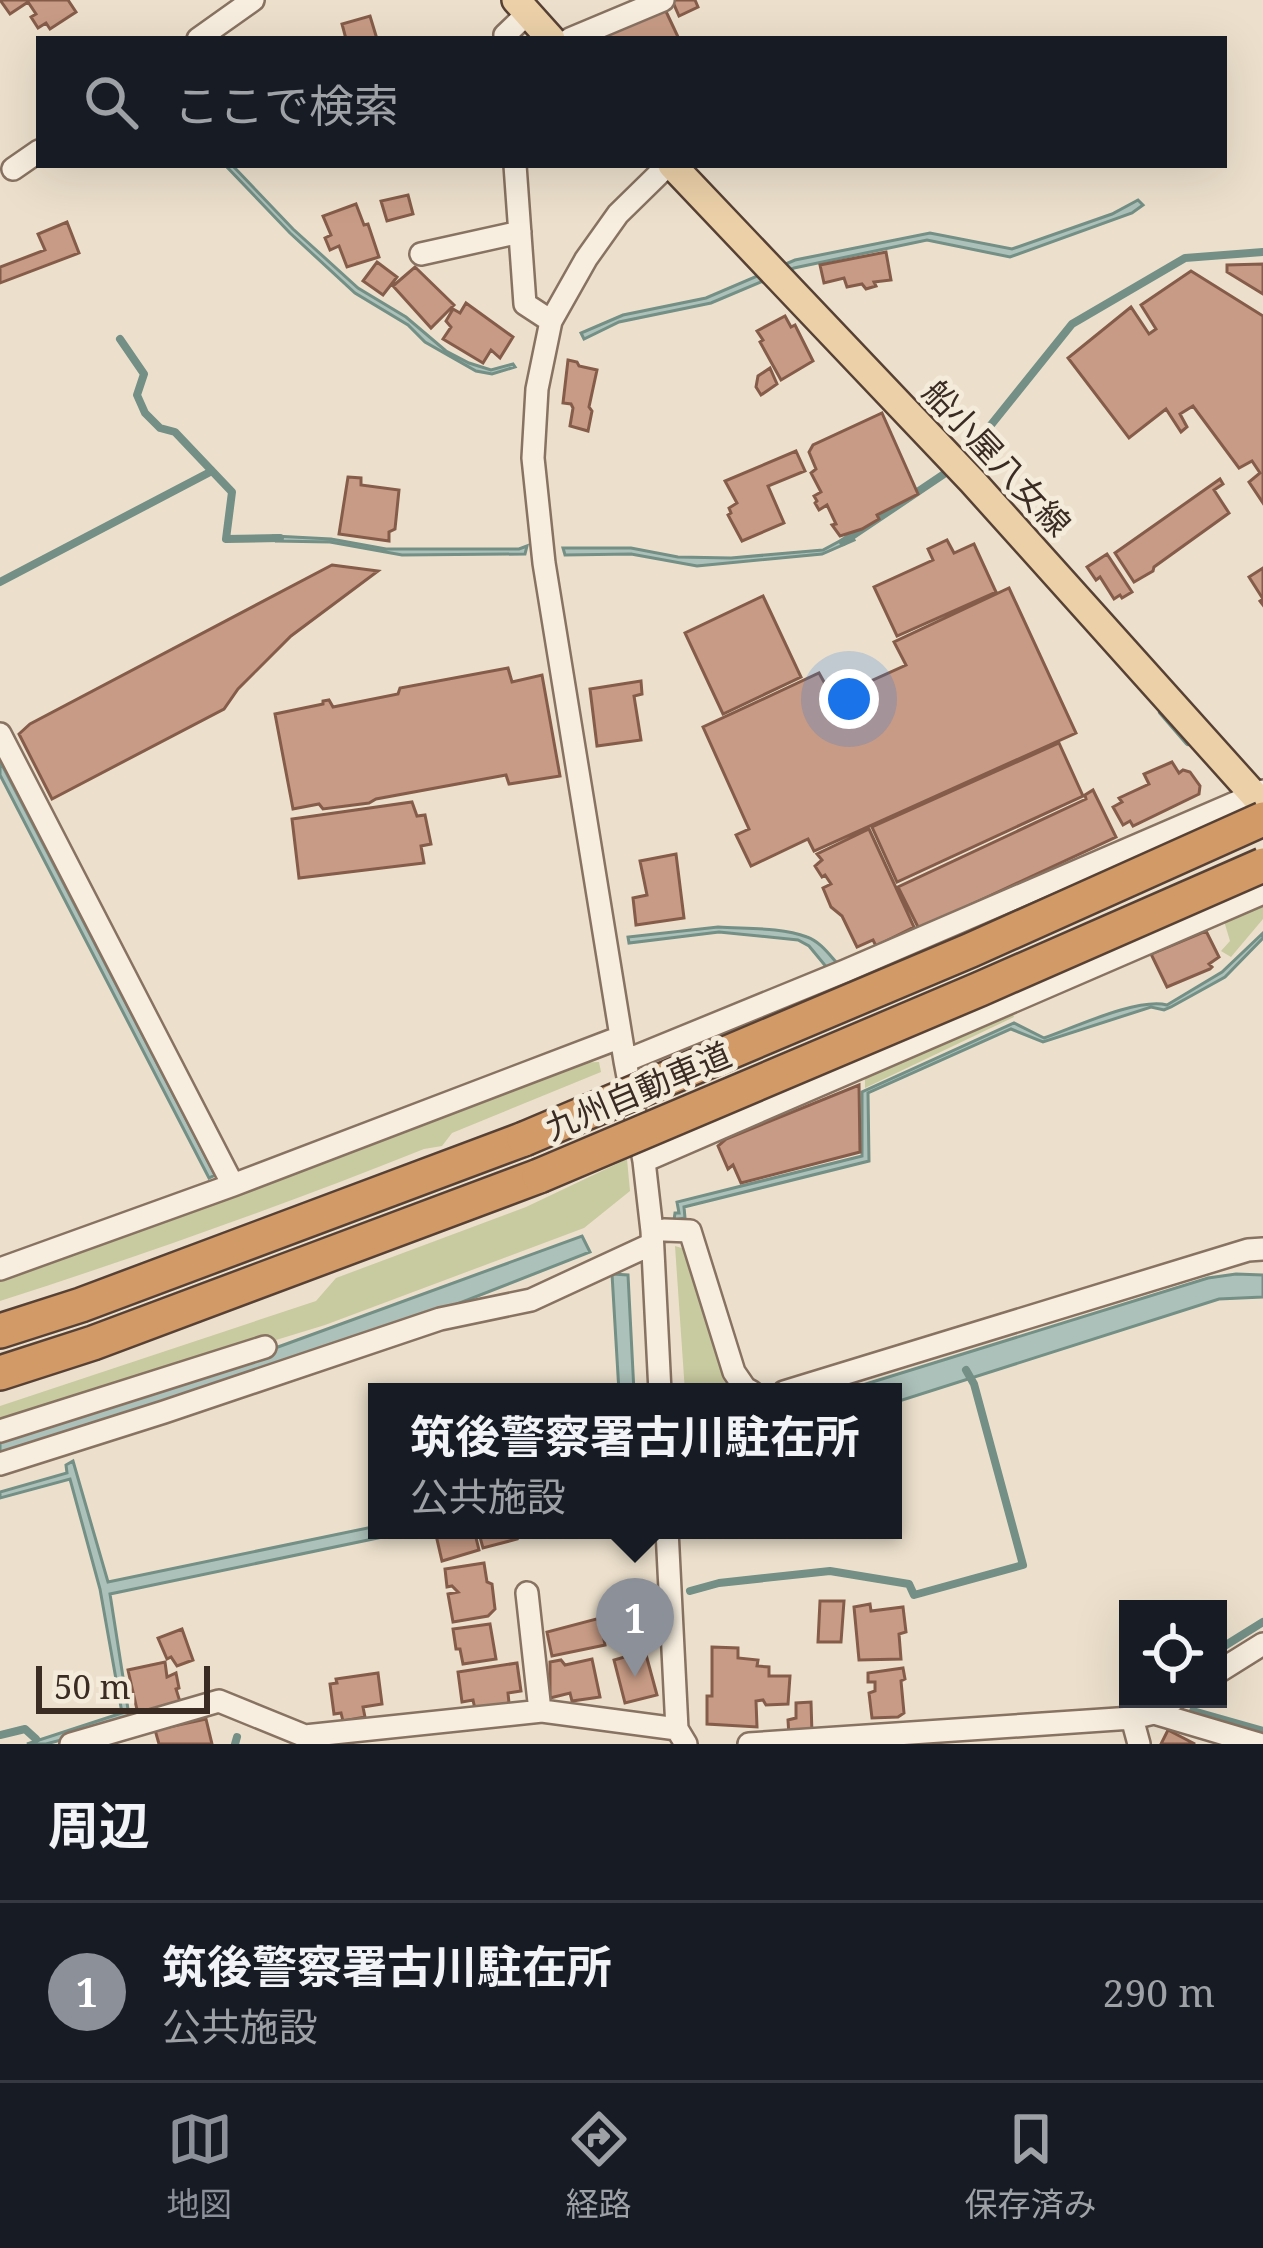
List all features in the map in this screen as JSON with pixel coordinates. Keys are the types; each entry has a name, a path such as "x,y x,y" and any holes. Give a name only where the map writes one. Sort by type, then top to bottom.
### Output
{"highway":[{"name":"九州自動車道","path":"0,1331 524,1139 971,950 1261,803"},
{"name":"九州自動車道","path":"0,1373 93,1343 539,1175 1263,865"}],"main road":[{"path":"522,7 548,36"},
{"name":"船小屋八女線","path":"673,168 974,482 1261,803"}],"street":[{"path":"202,36 254,0"},
{"path":"578,36 663,0"},
{"path":"505,36 522,7"},
{"path":"14,169 36,153"},
{"path":"515,168 525,304 551,321"},
{"path":"659,1383 658,1237 538,528 533,458 537,388 551,321 618,214 667,168"},
{"path":"421,254 520,232"},
{"path":"0,734 233,1185"},
{"path":"625,1061 1261,803"},
{"path":"644,1161 1263,893"},
{"path":"0,1269 621,1037"},
{"path":"0,1463 440,1319 531,1300 658,1237 690,1232 734,1372 742,1383"},
{"path":"813,1383 1248,1250 1263,1250"},
{"path":"0,1431 265,1347"},
{"path":"71,1744 219,1701 316,1739 540,1711 681,1736 668,1539"},
{"path":"527,1593 540,1711"},
{"path":"1227,1666 1263,1644"},
{"path":"1143,1715 1157,1708"},
{"path":"1139,1744 1143,1715"},
{"path":"749,1744 1143,1715 1259,1744"}],"green space":[{"path":"1263,897 1263,919 1231,957 1221,951 1230,941 1224,921"},
{"path":"1010,1005 1014,1017 865,1088 865,1070"},
{"path":"599,1062 601,1072 452,1133 442,1146 0,1301 0,1280 435,1120 572,1063"},
{"path":"627,1159 630,1191 584,1228 325,1325 0,1425 0,1406 316,1301 336,1278 526,1207"},
{"path":"675,1246 685,1249 729,1383 684,1383"}],"shaded area":[{"path":"228,168 235,168 358,288 406,317 446,351 491,370 515,367 492,374 476,371 425,342 408,325 355,293"},
{"path":"1138,200 1143,205 1132,213 1010,257 927,240 794,268 711,303 619,322 584,339 581,333 623,315 706,298 795,260 930,233 1012,249 1112,214"},
{"path":"851,535 854,540 822,554 697,566 631,554 565,555 563,548 631,548 678,557 731,558 823,550"},
{"path":"274,536 331,539 386,549 527,546 525,554 402,555 330,542 276,541"},
{"path":"0,761 215,1175 209,1178 0,775"},
{"path":"718,927 797,934 815,941 837,963 828,969 798,940 719,932 629,943 628,937"},
{"path":"1263,933 1225,977 1164,1010 1151,1007 1043,1042 1011,1029 868,1093 869,1161 684,1207 685,1218 674,1220 679,1213 677,1202 862,1156 862,1092 1014,1023 1044,1038 1123,1009 1167,1005 1222,972"},
{"path":"582,1236 590,1252 434,1313 0,1455 0,1436 267,1351"},
{"path":"612,1274 628,1275 634,1383 618,1383"},
{"path":"1263,1275 1263,1297 1219,1299 902,1400 902,1383 869,1383 1208,1278"},
{"path":"73,1461 108,1582 368,1528 368,1539 373,1539 110,1594 130,1722 46,1744 27,1744 122,1713 100,1589 70,1479 0,1498 0,1492 67,1473 66,1465"}],"building":[{"path":"0,0 68,0 76,12 50,29 46,23 38,28 28,2 10,14"},
{"path":"672,0 695,0 698,7 679,16"},
{"path":"663,5 678,36 596,36"},
{"path":"370,16 376,36 345,36 342,24"},
{"path":"408,195 413,214 387,221 381,201"},
{"path":"356,204 379,257 347,267 339,246 330,250 325,238 331,235 323,216"},
{"path":"67,222 79,253 0,283 0,267 45,250 38,234"},
{"path":"886,252 891,280 874,282 876,286 866,289 862,284 847,287 844,278 824,283 820,265"},
{"path":"377,262 397,277 383,295 363,281"},
{"path":"1263,264 1263,294 1227,272 1227,265"},
{"path":"415,267 454,305 431,328 393,286"},
{"path":"1191,271 1263,316 1263,503 1249,482 1260,473 1252,461 1239,468 1193,406 1180,414 1187,427 1181,432 1166,409 1129,438 1068,358 1131,307 1149,334 1156,329 1141,305"},
{"path":"466,303 513,337 500,358 491,350 483,363 443,339 451,327 446,321 453,309 460,313"},
{"path":"785,316 791,327 795,325 813,361 781,380 757,331"},
{"path":"568,360 597,370 588,431 570,426 573,408 563,403"},
{"path":"770,368 777,384 761,395 756,387 758,376"},
{"path":"882,413 918,494 877,515 879,519 862,529 840,536 827,505 819,510 815,503 814,496 821,492 811,473 816,469 809,452 813,445"},
{"path":"796,451 805,471 768,486 784,523 742,541 728,515 737,503 725,481"},
{"path":"348,477 361,478 361,485 399,490 389,541 339,534"},
{"path":"1220,479 1223,484 1214,490 1229,513 1134,582 1115,553"},
{"path":"947,540 954,553 974,544 996,592 897,636 874,587 933,560 928,549"},
{"path":"1107,554 1132,592 1122,598 1114,599 1087,567"},
{"path":"332,565 378,571 291,636 224,709 52,799 19,734 30,724"},
{"path":"1263,568 1263,599 1249,577"},
{"path":"1009,588 1076,733 814,851 808,839 751,866 736,835 749,829 703,727 819,673 833,698 906,665 894,642"},
{"path":"763,596 801,677 723,714 685,633"},
{"path":"508,668 512,682 542,675 560,776 509,784 506,775 369,803 293,809 275,714 329,700 333,707 398,694 400,688"},
{"path":"641,681 642,694 634,696 641,740 597,746 590,689"},
{"path":"1059,743 1083,796 897,882 872,827"},
{"path":"1172,762 1179,773 1190,772 1200,786 1199,794 1133,826 1130,821 1123,825 1113,807 1122,802 1119,798 1149,784 1144,774"},
{"path":"1093,790 1116,837 919,929 898,887 1086,799"},
{"path":"412,802 417,816 425,815 431,844 421,846 424,863 299,878 292,819"},
{"path":"869,829 914,927 876,946 873,940 857,947 823,888 831,884 815,866 822,860 817,854"},
{"path":"676,854 684,918 636,925 633,898 647,895 640,861"},
{"path":"1206,931 1219,957 1209,964 1210,969 1167,987 1151,954"},
{"path":"859,1085 860,1152 741,1183 733,1165 728,1169 718,1146 726,1139"},
{"path":"437,1539 476,1539 479,1550 442,1561"},
{"path":"480,1539 517,1539 483,1548"},
{"path":"484,1563 495,1609 488,1616 453,1622 448,1594 458,1592 447,1587 445,1569"},
{"path":"820,1601 844,1601 841,1642 818,1642"},
{"path":"870,1604 871,1611 903,1607 906,1632 899,1634 901,1659 859,1660 854,1607"},
{"path":"600,1618 605,1645 552,1656 547,1632"},
{"path":"490,1624 496,1659 463,1664 453,1629"},
{"path":"182,1629 193,1660 177,1666 171,1657 167,1659 158,1638"},
{"path":"712,1647 738,1648 738,1658 758,1660 757,1666 769,1667 769,1676 790,1676 788,1704 756,1701 757,1727 707,1724"},
{"path":"645,1651 657,1695 625,1703 614,1660"},
{"path":"592,1659 600,1697 572,1701 570,1693 550,1698 550,1662 561,1660 565,1665"},
{"path":"165,1662 167,1677 176,1673 181,1705 138,1714 128,1670"},
{"path":"517,1663 521,1691 508,1693 509,1703 475,1709 473,1700 462,1702 458,1672"},
{"path":"903,1668 904,1713 872,1718 869,1693 875,1691 875,1682 868,1682 868,1673"},
{"path":"378,1673 382,1704 363,1707 365,1717 343,1721 341,1713 334,1714 330,1684"},
{"path":"811,1702 812,1734 789,1736 788,1720 796,1718 796,1703"},
{"path":"206,1719 212,1744 159,1744 155,1730"},
{"path":"1168,1730 1195,1744 1161,1744"}],"waterway":[{"path":"962,461 1072,324 1185,258 1263,252"},
{"path":"120,339 144,374 137,395 145,413 160,428 175,432 232,492 226,539 280,538"},
{"path":"843,542 950,470"},
{"path":"0,582 212,471"},
{"path":"1162,712 1188,742"},
{"path":"690,1591 719,1583 830,1571 909,1584 914,1595 1023,1565 974,1384 966,1370"},
{"path":"1227,1644 1263,1622"},
{"path":"1193,1711 1263,1731"},
{"path":"0,1735 25,1729 36,1739"},
{"path":"235,1744 237,1737"}],"place":[{"name":"筑後警察署古川駐在所","path":"635,1677"}]}
